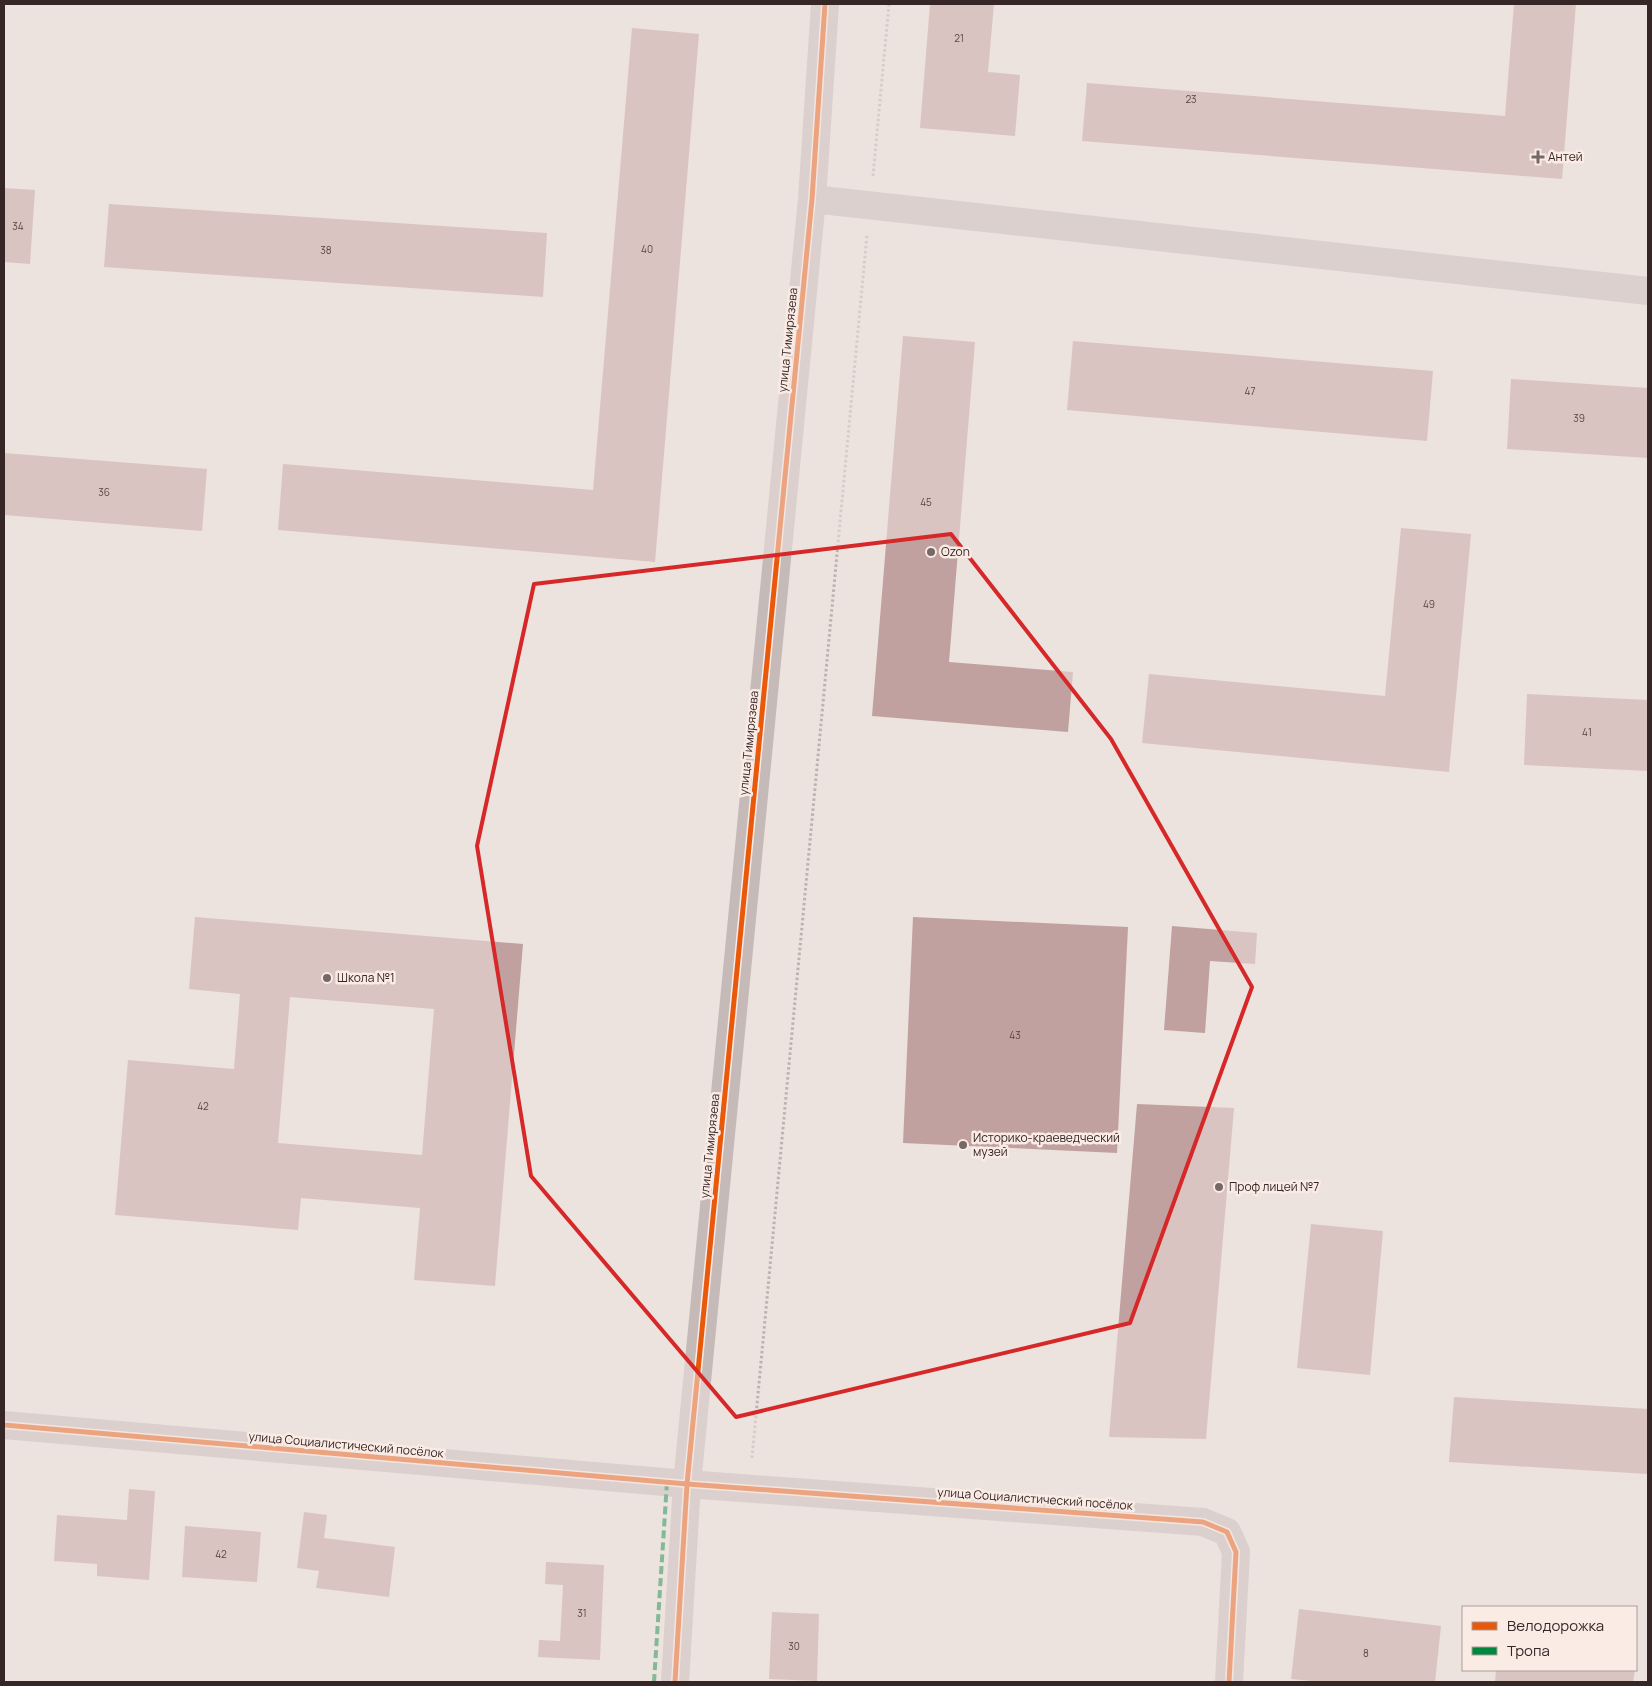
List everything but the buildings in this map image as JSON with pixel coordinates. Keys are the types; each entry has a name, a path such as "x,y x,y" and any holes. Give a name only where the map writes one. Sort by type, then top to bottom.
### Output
{"street":[{"name":"улица Тимирязева","path":"687,1484 812,199 825,4"},
{"path":"812,199 1648,291"},
{"name":"улица Социалистический посёлок","path":"4,1425 687,1484 1203,1522 1227,1532 1236,1552 1229,1682"},
{"path":"674,1682 687,1484"}],"path":[{"path":"749,1488 889,4"}],"highlighted area":[{"path":"951,534 1111,739 1252,987 1130,1323 736,1417 531,1176 477,846 534,584"}],"marked path":[{"path":"654,1682 667,1482"}],"cycle path":[{"path":"675,1682 687,1484 812,199 825,4"},
{"path":"4,1425 687,1484 1203,1522 1227,1532 1236,1552 1229,1682"}],"place":[{"name":"Антей","path":"1538,157"},
{"name":"Ozon","path":"931,552"},
{"name":"Школа №1","path":"327,978"},
{"name":"Историко-краеведческий музей","path":"963,1145"},
{"name":"Проф лицей №7","path":"1219,1187"}]}
